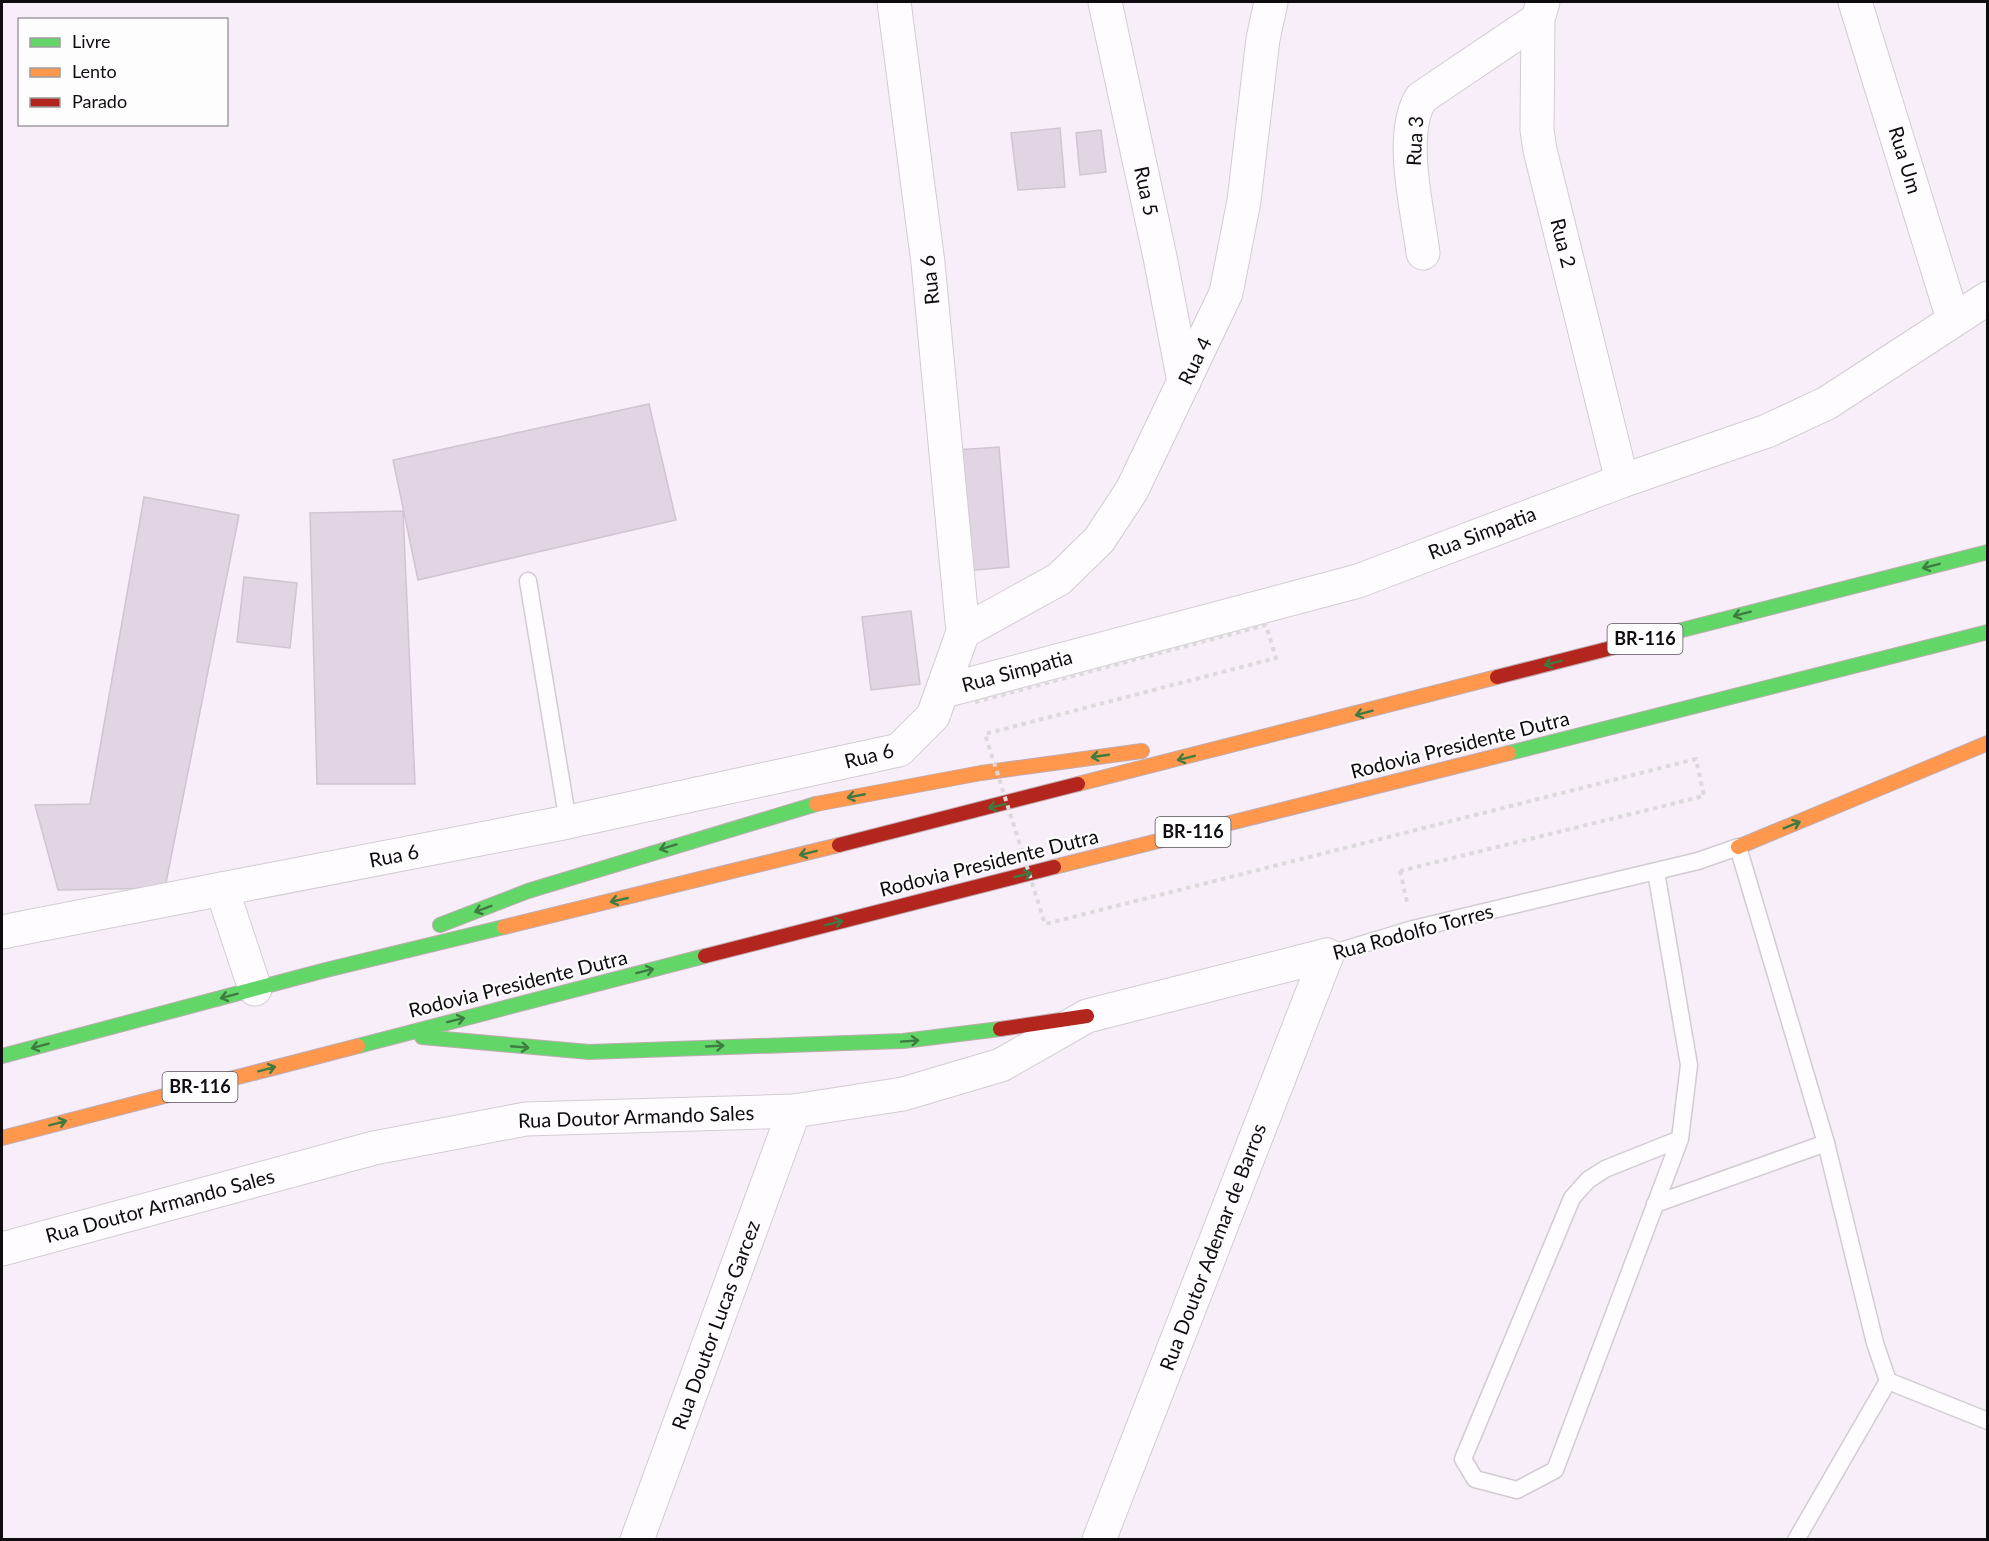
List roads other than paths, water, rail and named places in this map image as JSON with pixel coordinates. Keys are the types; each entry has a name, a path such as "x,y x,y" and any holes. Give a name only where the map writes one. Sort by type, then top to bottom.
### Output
{"highway":[{"name":"BR-116","path":"2,1056 326,970 689,884 1304,729 1988,552"},
{"name":"Rodovia Presidente Dutra","path":"2,1138 1988,632"},
{"path":"326,970 528,891 804,807 981,773 1304,729"},
{"path":"1738,847 1988,743"},
{"path":"399,1035 589,1052 903,1041 951,1037 1087,1016"}],"street":[{"name":"Rua 6","path":"2,932 568,822 899,750 933,717 963,632 928,262 894,2"},
{"name":"Rua 5","path":"1105,2 1160,257 1184,382"},
{"name":"Rua 4","path":"963,632 1059,579 1099,540 1132,490 1226,293 1244,201 1263,39 1270,2"},
{"name":"Rua Um","path":"1855,2 1953,319"},
{"name":"Rua 3","path":"1423,253 1412,166 1411,123 1415,107 1422,98 1541,10"},
{"name":"Rua 2","path":"1541,10 1537,130 1540,150 1622,481"},
{"name":"Rua Simpatia","path":"944,691 1358,581 1622,481 1767,431 1827,403 1988,298"},
{"path":"222,889 255,989"},
{"name":"Rua Rodolfo Torres","path":"1087,1016 1327,955"},
{"name":"Rua Doutor Ademar de Barros","path":"1099,1539 1327,955"},
{"name":"Rua Doutor Armando Sales","path":"2,1249 374,1148 526,1119 794,1111 903,1094 1001,1065 1087,1016"},
{"name":"Rua Doutor Lucas Garcez","path":"637,1539 794,1111"}],"lane":[{"path":"528,581 568,822"},
{"path":"1738,847 1826,1143 1875,1343 1888,1381 1796,1539"},
{"name":"Rua Rodolfo Torres","path":"1327,955 1413,929 1656,872 1738,847"},
{"path":"1656,872 1689,1065 1680,1138 1555,1470 1517,1490 1475,1479 1463,1460 1572,1198 1588,1180 1605,1169 1680,1138"},
{"path":"1655,1204 1826,1143"},
{"path":"1888,1381 1988,1421"}]}
